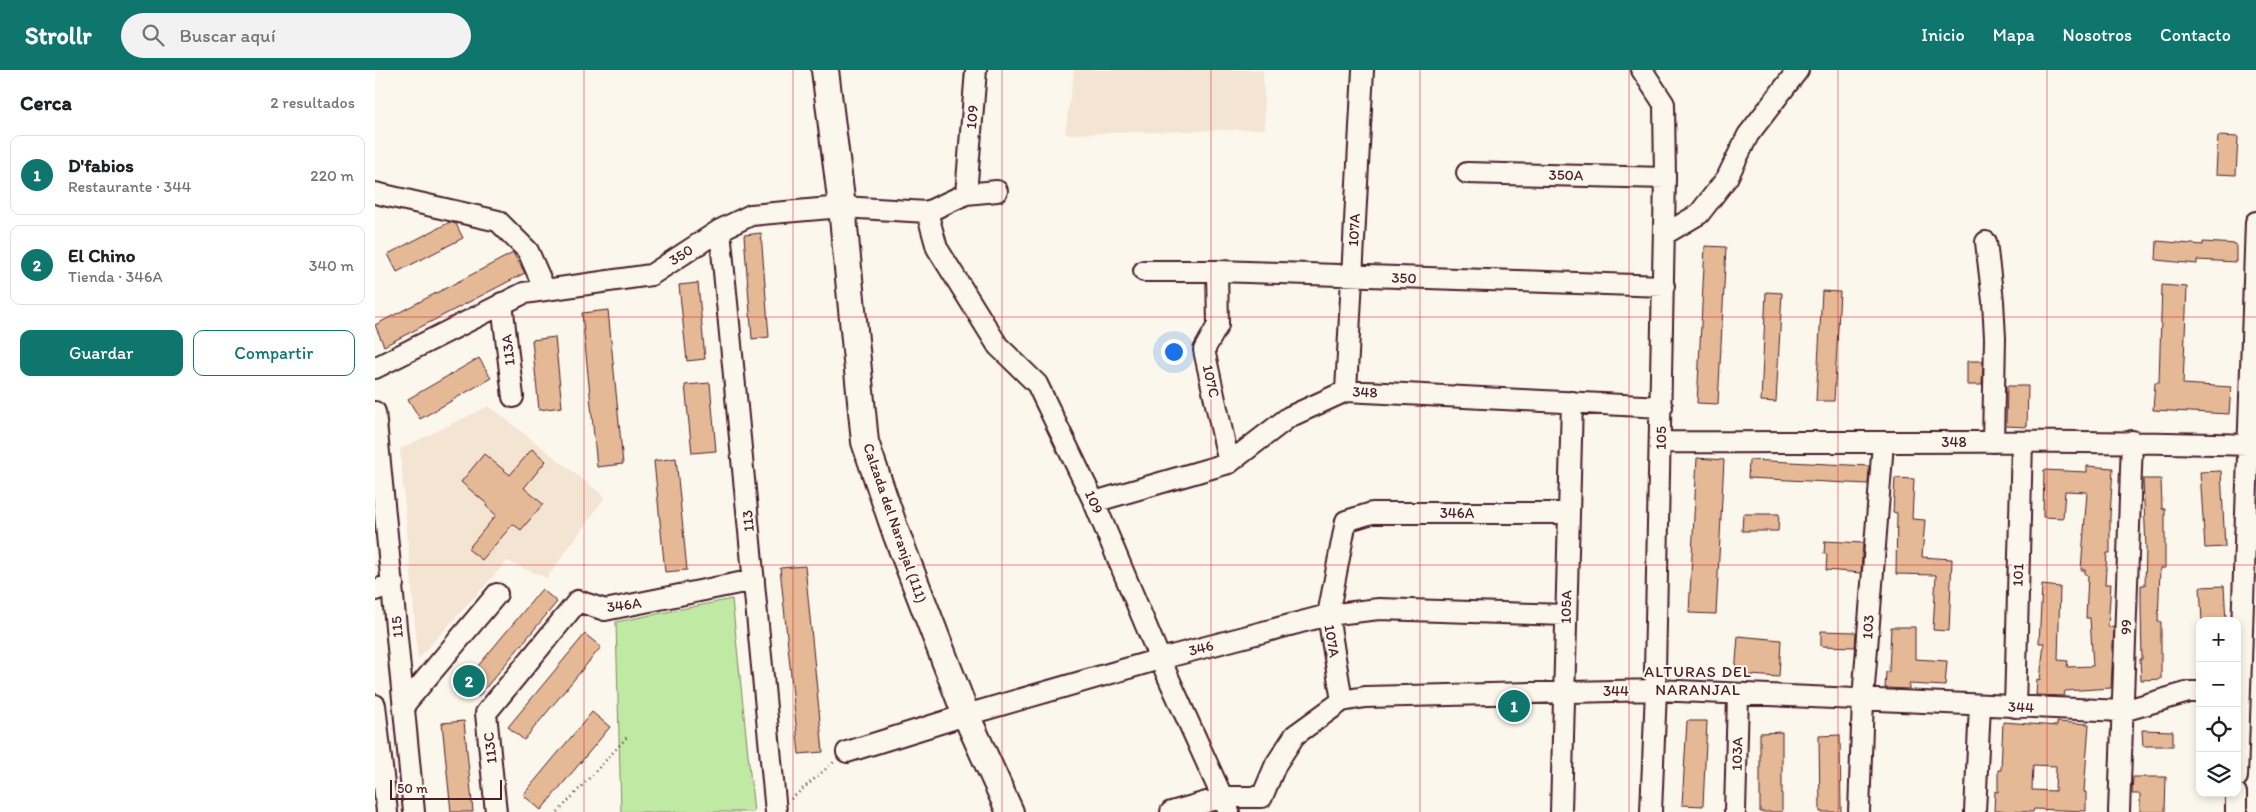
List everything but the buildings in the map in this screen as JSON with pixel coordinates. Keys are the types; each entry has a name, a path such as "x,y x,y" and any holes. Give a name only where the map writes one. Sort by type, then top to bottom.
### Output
{"main road":[{"name":"Calzada del Naranjal (111)","path":"825,70 865,442 896,533 966,715 1010,812"}],"street":[{"name":"109","path":"966,194 976,70"},
{"name":"107A","path":"1346,390 1363,70"},
{"name":"105","path":"1642,70 1664,104 1665,178 1656,690 1651,812"},
{"path":"1665,234 1699,214 1727,178 1748,135 1798,70"},
{"name":"350A","path":"1467,173 1665,178"},
{"name":"350","path":"375,368 523,293 651,275 721,230 751,215 841,207 927,212 966,194 997,191"},
{"path":"375,193 498,221 527,251 545,290"},
{"name":"109","path":"927,212 937,248 998,346 1037,384 1094,502 1159,659 1226,805"},
{"path":"2239,752 2245,690 2247,445 2256,222"},
{"name":"113","path":"721,230 754,580 780,809"},
{"path":"1986,242 1995,338 1993,442"},
{"name":"350","path":"1144,270 1664,286"},
{"name":"107C","path":"1217,271 1217,325 1204,350 1229,463"},
{"name":"113A","path":"503,303 513,397"},
{"name":"348","path":"1094,502 1229,463 1289,417 1346,390 1662,408"},
{"name":"105A","path":"1561,812 1573,402"},
{"name":"115","path":"375,412 384,587 404,705 414,812"},
{"name":"348","path":"1661,442 2132,441 2247,445"},
{"name":"99","path":"2119,812 2132,441"},
{"name":"101","path":"2015,707 2022,442"},
{"name":"103","path":"1859,812 1863,699 1883,443"},
{"name":"346A","path":"1346,521 1371,513 1569,513"},
{"name":"107A","path":"1343,701 1328,616 1346,521"},
{"name":"346A","path":"486,713 578,601 605,610 754,580"},
{"path":"404,705 497,594"},
{"name":"346","path":"847,752 1159,659 1328,616 1379,609 1566,615"},
{"name":"344","path":"1171,812 1226,805 1261,805 1276,764 1295,736 1343,701 1365,697 1656,690 2123,711 2189,692 2196,692"},
{"name":"103A","path":"1735,812 1738,695"},
{"path":"375,705 387,812"},
{"path":"1975,812 1980,706"},
{"name":"113C","path":"486,713 496,812"},
{"path":"2236,812 2237,797"}],"path":[{"path":"558,812 629,735"},
{"path":"780,809 820,773 847,752"}],"shaded area":[{"path":"1074,70 1263,70 1265,129 1065,134"},
{"path":"489,406 605,497 547,578 507,561 418,659 400,449"}],"green space":[{"path":"732,599 754,812 621,812 616,622"}],"place":[{"name":"El Chino","path":"469,681"},
{"name":"D'fabios","path":"1514,706"}],"district":[{"name":"ALTURAS DEL NARANJAL","path":"1698,680"}]}
